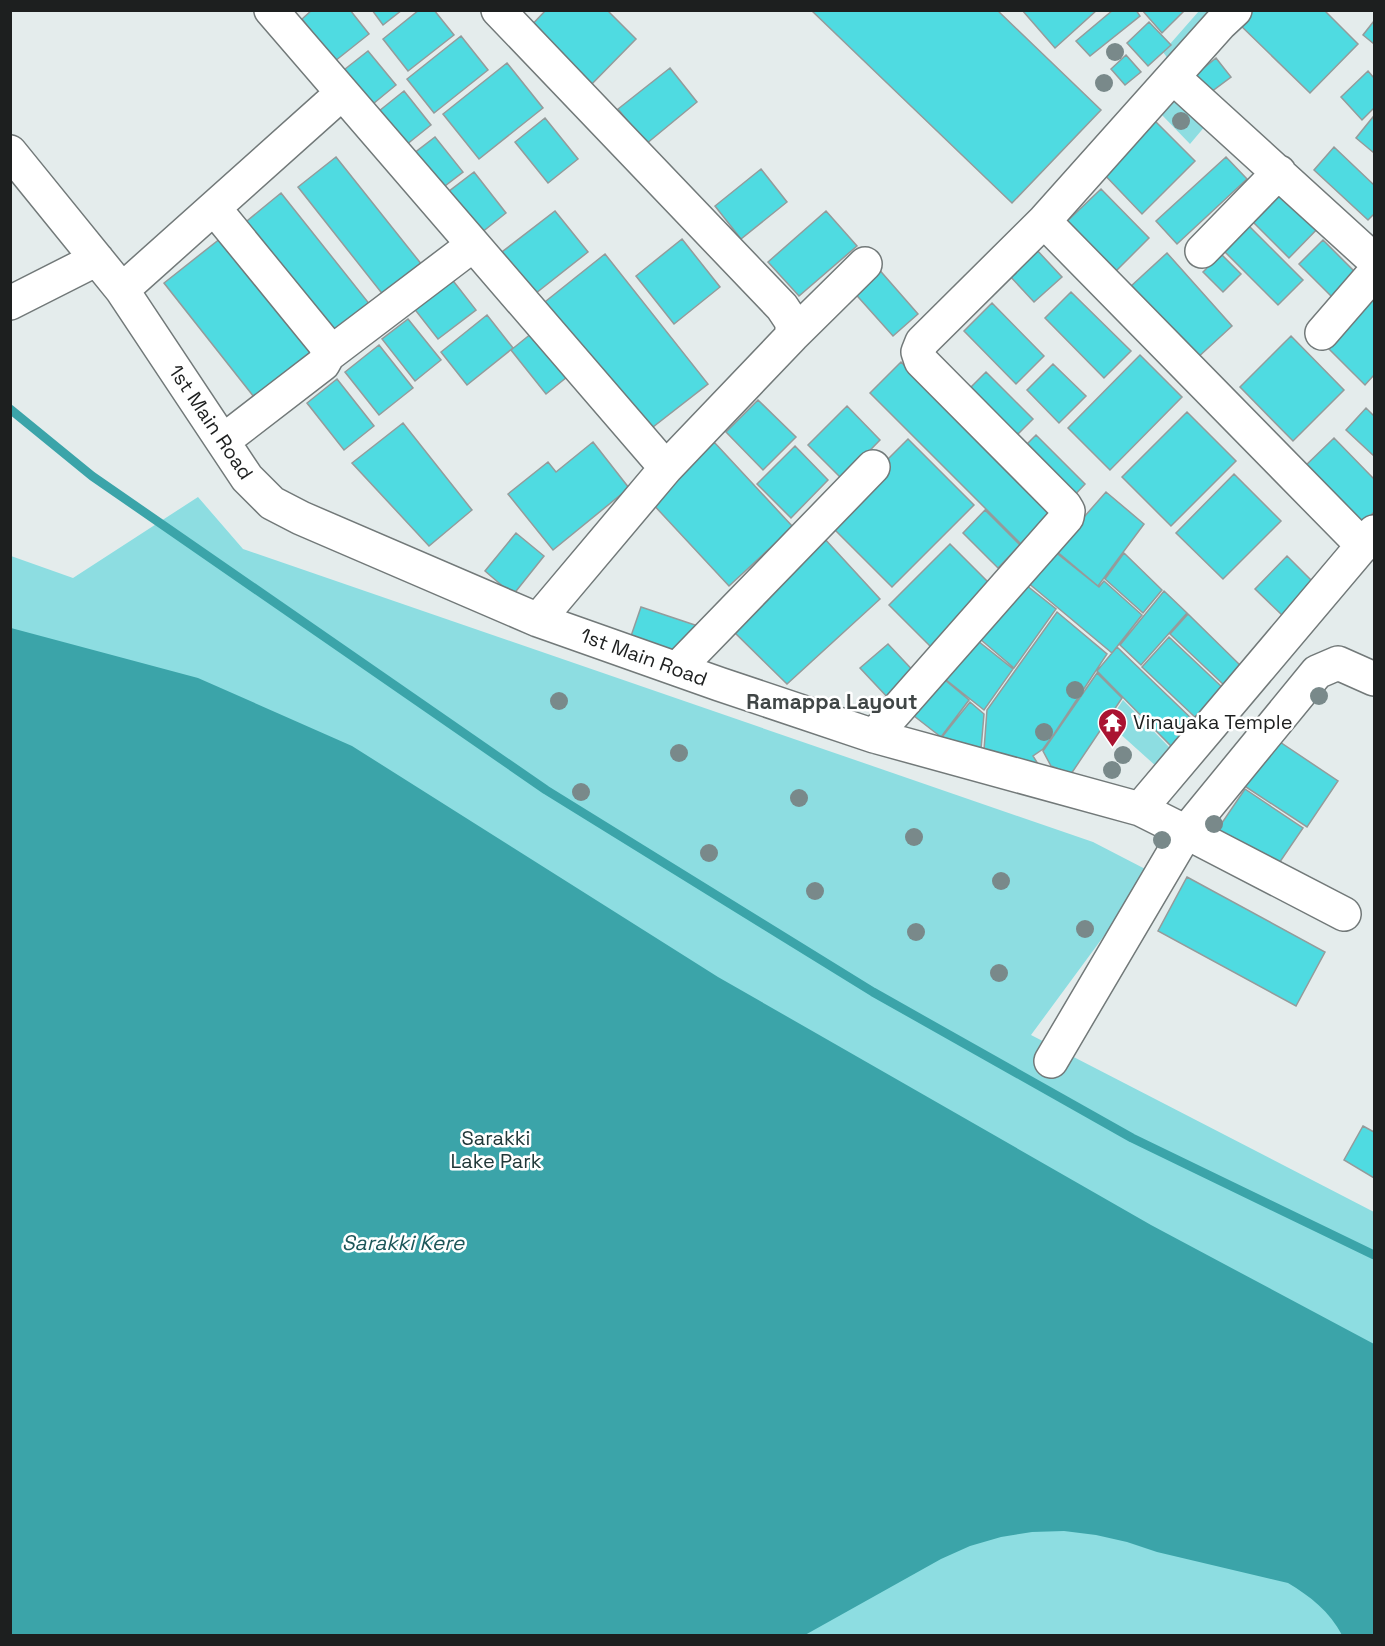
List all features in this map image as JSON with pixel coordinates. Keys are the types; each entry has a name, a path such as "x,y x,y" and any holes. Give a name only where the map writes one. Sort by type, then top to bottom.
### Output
{"street":[{"path":"271,10 341,94 666,468"},
{"path":"498,10 782,307 792,322 792,336"},
{"path":"874,736 1067,517 1068,512 1065,506 921,361 918,352 922,342 1044,221 1234,10"},
{"path":"1173,77 1374,260"},
{"path":"122,290 341,94"},
{"name":"1st Main Road","path":"10,152 122,290 247,478 272,503 301,518 538,620 874,736 1140,809 1344,914"},
{"path":"1202,251 1279,172"},
{"path":"214,208 325,344 328,355"},
{"path":"1044,221 1369,539 1140,809"},
{"path":"223,441 323,364 328,355 473,245"},
{"path":"10,303 97,259"},
{"path":"538,620 666,468 792,336 865,264"},
{"path":"1322,333 1374,273"},
{"path":"677,669 873,466"},
{"path":"1051,1061 1186,832 1317,672 1338,663 1374,679"}],"green space":[{"path":"1199,11 1217,11 1172,64 1163,52"},
{"path":"1178,97 1206,125 1190,144 1162,115"},
{"name":"Sarakki Kere","path":"198,497 243,549 1093,842 1151,872 1031,1035 1374,1212 1374,1635 11,1636 11,556 73,578"},
{"path":"1123,700 1171,749 1157,767 1108,723"}],"water":[{"name":"Sarakki Kere","path":"11,628 198,678 352,746 718,977 1151,1225 1374,1344 1374,1635 1342,1635 1319,1605 1288,1583 1157,1552 1127,1542 1064,1531 1032,1532 1001,1537 970,1546 941,1559 805,1635 11,1635"}],"building":[{"path":"312,10 350,10 369,34 335,61 302,19"},
{"path":"372,10 402,10 383,25"},
{"path":"419,10 434,10 454,35 408,71 383,39"},
{"path":"546,10 607,10 636,39 586,90 526,31"},
{"path":"811,10 997,10 1101,110 1012,203"},
{"path":"1022,10 1097,10 1055,48"},
{"path":"1113,10 1136,10 1140,16 1090,56 1076,41"},
{"path":"1142,10 1185,10 1162,33"},
{"path":"1248,10 1324,10 1358,44 1310,93 1237,22"},
{"path":"1374,21 1374,44 1363,35"},
{"path":"1149,22 1171,45 1148,66 1127,43"},
{"path":"461,36 488,70 434,113 407,79"},
{"path":"368,51 396,85 368,108 340,73"},
{"path":"1126,55 1141,72 1125,85 1111,69"},
{"path":"1216,58 1231,77 1203,98 1189,80"},
{"path":"507,63 543,108 479,159 443,114"},
{"path":"670,68 697,102 646,144 618,109"},
{"path":"1368,71 1374,78 1374,108 1362,120 1341,97"},
{"path":"404,91 431,125 401,149 374,115"},
{"path":"1373,117 1374,119 1374,153 1356,138"},
{"path":"545,118 578,159 548,183 515,142"},
{"path":"1152,118 1195,161 1142,214 1100,170"},
{"path":"435,137 463,172 441,189 413,154"},
{"path":"1334,147 1374,185 1374,214 1368,220 1314,170"},
{"path":"336,157 426,270 388,301 298,187"},
{"path":"1226,157 1247,179 1177,244 1156,221"},
{"path":"761,169 787,202 741,239 715,206"},
{"path":"474,172 506,213 481,233 448,192"},
{"path":"1285,183 1324,222 1289,258 1249,218"},
{"path":"1101,189 1149,238 1109,278 1060,228"},
{"path":"281,193 375,311 335,342 242,225"},
{"path":"555,211 588,252 531,297 498,255"},
{"path":"826,211 857,246 799,296 768,262"},
{"path":"1249,226 1303,280 1278,305 1224,251"},
{"path":"221,238 315,356 258,402 164,283"},
{"path":"682,239 720,287 674,324 636,276"},
{"path":"1323,240 1361,278 1337,302 1299,264"},
{"path":"1035,248 1062,277 1034,302 1008,274"},
{"path":"1167,253 1232,326 1195,360 1130,287"},
{"path":"605,254 708,384 644,434 541,305"},
{"path":"1221,254 1241,274 1223,292 1203,272"},
{"path":"876,266 918,314 893,336 851,289"},
{"path":"447,273 476,310 438,339 409,302"},
{"path":"1374,287 1374,375 1365,385 1321,341"},
{"path":"1071,292 1131,351 1104,378 1045,318"},
{"path":"992,303 1044,356 1016,384 964,331"},
{"path":"487,315 513,348 467,385 441,352"},
{"path":"408,319 441,360 415,381 382,339"},
{"path":"537,329 572,373 546,394 511,350"},
{"path":"1291,336 1344,390 1293,441 1240,387"},
{"path":"379,345 413,388 379,415 345,372"},
{"path":"1140,355 1182,397 1110,470 1068,428"},
{"path":"901,362 1058,519 1027,550 870,393"},
{"path":"1053,364 1086,396 1059,423 1027,390"},
{"path":"986,372 1033,419 1009,443 962,396"},
{"path":"337,379 374,426 344,450 307,403"},
{"path":"758,400 796,437 763,470 726,432"},
{"path":"847,406 880,440 842,479 808,445"},
{"path":"1366,408 1374,416 1374,456 1346,430"},
{"path":"1187,412 1236,461 1171,526 1122,477"},
{"path":"403,423 472,510 429,546 352,463"},
{"path":"1036,435 1085,484 1070,500 1020,451"},
{"path":"1334,438 1374,479 1374,512 1359,528 1301,470"},
{"path":"908,439 974,505 892,587 826,521"},
{"path":"593,442 629,488 553,550 508,494 548,462 556,472"},
{"path":"714,442 793,527 729,586 650,501"},
{"path":"795,446 828,480 791,518 757,484"},
{"path":"1234,474 1281,521 1223,579 1176,533"},
{"path":"1106,492 1144,524 1098,586 1055,550"},
{"path":"985,510 1020,545 998,568 963,533"},
{"path":"516,533 544,556 513,595 485,571"},
{"path":"823,537 880,599 787,684 730,628"},
{"path":"950,544 994,588 933,649 889,605"},
{"path":"1054,551 1099,587 1104,581 1142,615 1112,653 1027,582"},
{"path":"1124,553 1162,590 1143,613 1105,579"},
{"path":"1287,556 1315,584 1283,616 1255,589"},
{"path":"1026,585 1056,609 1014,668 980,639"},
{"path":"1164,591 1187,613 1141,665 1120,645"},
{"path":"641,607 698,626 688,656 631,636"},
{"path":"1057,612 1107,654 1054,734 1043,749 1033,756 1038,764 984,750 987,710"},
{"path":"1188,614 1242,667 1225,686 1170,634"},
{"path":"1169,637 1223,688 1197,719 1142,667"},
{"path":"978,641 1013,669 984,710 945,679"},
{"path":"888,644 919,677 890,700 860,668"},
{"path":"1117,647 1194,721 1173,748 1097,671"},
{"path":"1097,673 1122,698 1071,774 1051,766 1043,751"},
{"path":"945,680 969,700 941,737 914,716"},
{"path":"970,702 984,714 981,749 942,737"},
{"path":"1274,738 1338,781 1307,827 1243,785"},
{"path":"1245,789 1303,828 1271,875 1213,836"},
{"path":"1187,877 1325,952 1296,1006 1158,931"},
{"path":"1363,1126 1374,1132 1374,1178 1344,1160"}],"waterway":[{"path":"10,409 92,476 546,790 873,992 1132,1138 1374,1255"}],"place":[{"name":"Vinayaka Temple","path":"1112,748"}],"district":[{"name":"Ramappa Layout","path":"832,701"}],"park label":[{"name":"Sarakki Lake Park","path":"496,1150"}]}
